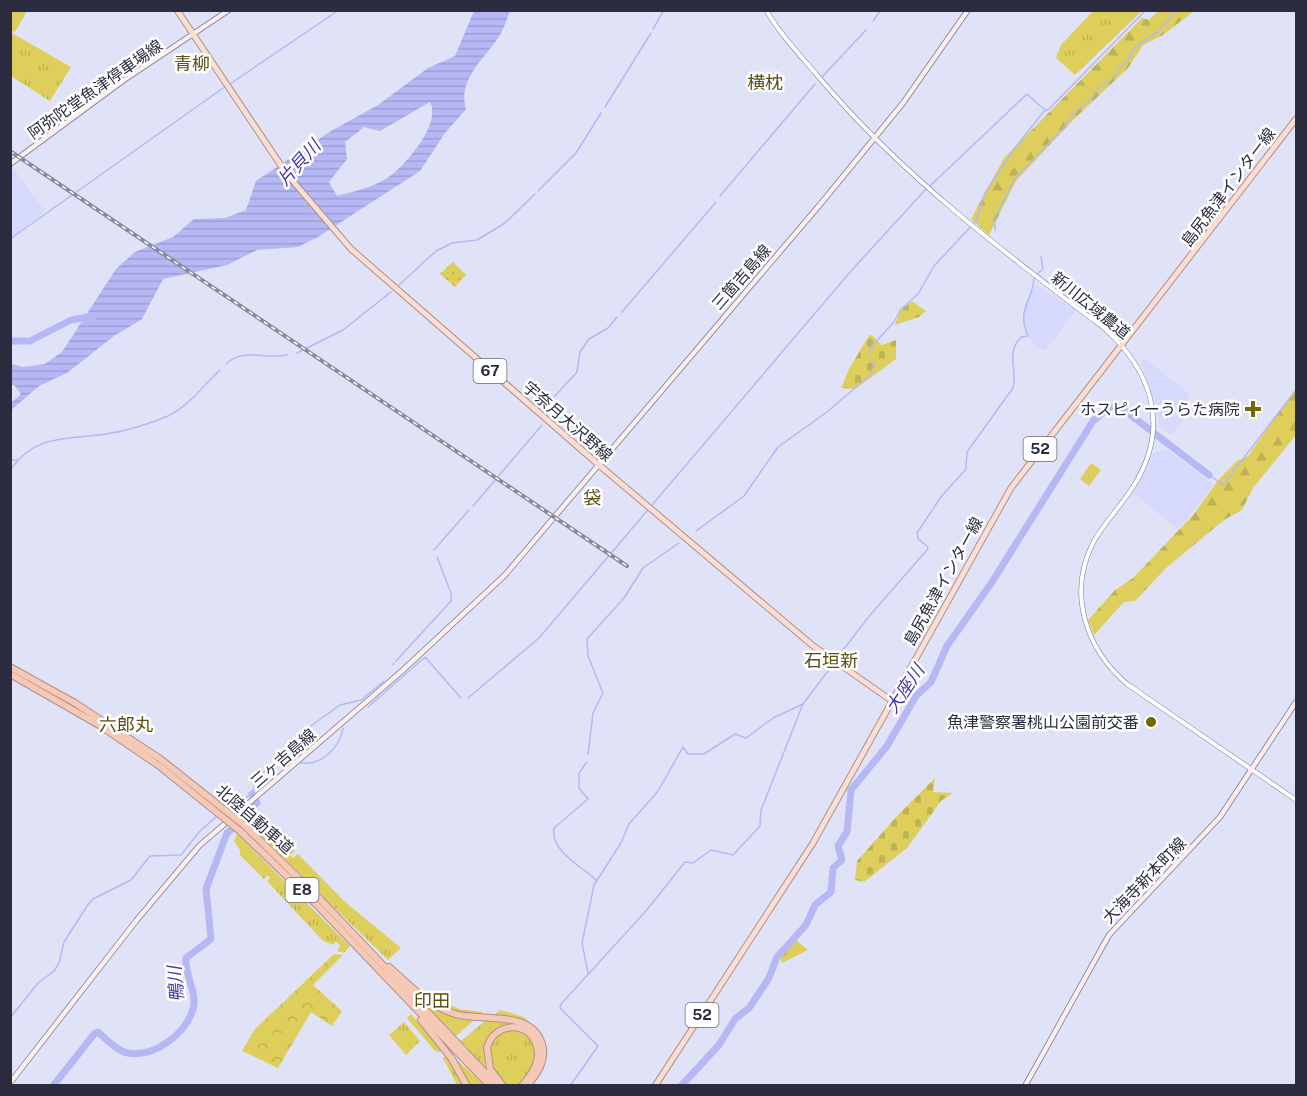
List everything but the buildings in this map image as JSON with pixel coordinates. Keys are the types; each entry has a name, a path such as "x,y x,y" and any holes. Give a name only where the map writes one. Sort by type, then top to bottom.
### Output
{"highway":[{"name":"北陸自動車道","path":"10,667 75,702 159,758 242,829 350,930 501,1086"},
{"name":"北陸自動車道","path":"10,674 89,719 158,765 242,829 490,1086"},
{"path":"350,930 413,988 439,1008 465,1017 515,1021 535,1032 543,1046 543,1057 537,1072 527,1086"},
{"path":"362,952 443,1048 467,1086"},
{"path":"501,1086 488,1063 487,1047 497,1032 514,1027 528,1032 538,1048 537,1064 522,1086"}],"main road":[{"name":"宇奈月大沢野線","path":"177,10 263,140 305,197 336,232 394,288 598,465 823,654 892,702"},
{"name":"阿弥陀堂魚津停車場線","path":"10,164 124,80 228,10"},
{"name":"三箇吉島線","path":"524,553 903,103 968,10"},
{"name":"島尻魚津インター線","path":"655,1086 805,856 1006,496 1296,119"},
{"name":"三ヶ吉島線","path":"10,1083 136,921 199,846 402,671 467,612 524,553"},
{"name":"大海寺新本町線","path":"1025,1086 1108,935 1220,817 1296,702"}],"street":[{"name":"新川広域農道","path":"766,10 839,102 924,184 972,226 1124,345 1140,369 1148,388 1154,426 1140,474 1104,524 1088,555 1082,591 1084,622 1096,648 1110,670 1296,800"}],"shaded area":[{"path":"12,167 45,211 11,239 10,168"},
{"path":"1036,285 1076,310 1045,351 1033,344 1023,320 1025,305"},
{"path":"1145,358 1190,395 1180,409 1188,414 1171,435 1159,425 1156,405 1141,361"},
{"path":"1166,449 1214,485 1178,529 1134,494 1153,453"}],"green space":[{"path":"10,11 27,11 15,32 11,30"},
{"path":"1093,11 1142,11 1075,75 1056,58 1061,45"},
{"path":"1158,11 1194,11 1163,35 1143,45 1128,68 1073,120 1016,181 989,235 971,219 1004,158 1142,18 1149,20"},
{"path":"10,32 71,67 50,101 11,76"},
{"path":"453,262 466,275 455,287 440,274"},
{"path":"912,301 926,311 919,317 895,325 901,310"},
{"path":"870,334 882,345 896,340 896,359 855,389 841,388 850,367"},
{"path":"1296,388 1296,435 1253,488 1242,510 1224,520 1166,568 1135,601 1124,602 1094,635 1088,620 1115,590 1133,578 1194,514 1219,479 1237,461 1248,456"},
{"path":"1091,463 1101,470 1089,486 1080,479"},
{"path":"935,778 933,792 953,793 941,801 907,848 864,882 855,880 857,861"},
{"path":"260,820 295,851 290,855 293,858 298,854 345,902 401,948 388,960 249,824"},
{"path":"237,834 350,946 344,953 337,951 340,945 335,941 334,945 323,941 267,881 270,878 268,875 264,879 240,855 240,850 234,841"},
{"path":"795,939 808,950 782,963 780,958"},
{"path":"334,954 343,955 313,985 342,1011 332,1026 311,1012 278,1068 242,1051 255,1029"},
{"path":"431,996 459,1009 483,1012 480,1015 453,1010 429,998"},
{"path":"418,997 448,1014 473,1021 456,1036"},
{"path":"500,1010 524,1017 537,1029 520,1019 495,1015"},
{"path":"411,1014 441,1050 440,1052 435,1051 407,1018"},
{"path":"485,1021 515,1023 502,1026 491,1034 486,1044 485,1067 461,1041"},
{"path":"404,1022 420,1041 406,1055 389,1035"},
{"path":"511,1030 531,1039 536,1052 525,1077 518,1085 508,1086 495,1070 490,1052 494,1038"},
{"path":"446,1056 464,1085 457,1085 443,1058"},
{"path":"453,1056 484,1085 469,1085"}],"water":[{"path":"474,11 510,11 501,33 469,77 464,98 466,109 445,133 420,171 318,237 298,247 257,250 227,265 163,279 142,319 114,336 67,373 39,386 11,410 11,403 21,394 14,385 11,385 11,364 23,367 45,364 62,352 116,269 135,252 173,237 194,219 225,218 246,210 256,181 331,131 378,105 428,68 455,56","holes":["430,102 432,110 428,130 422,140 394,173 374,185 337,196 329,182 347,159 345,142 364,127 380,131"]}],"waterway":[{"path":"230,84 339,10"},
{"path":"653,29 664,10"},
{"path":"873,21 881,10"},
{"path":"869,354 871,347 894,322 901,309 918,294 934,266 976,221 985,193 1014,149 1045,110 1048,110 1146,10"},
{"path":"995,230 995,218 1015,178 1062,130 1074,113 1091,99 1095,91 1115,77 1118,69 1126,63 1136,46 1158,32 1177,10"},
{"path":"823,76 866,30"},
{"path":"605,107 651,33"},
{"path":"720,196 815,84"},
{"path":"10,239 226,86"},
{"path":"930,186 1027,94 1045,110"},
{"path":"538,191 576,153 601,113"},
{"path":"468,698 539,638 851,271 926,189"},
{"path":"399,285 436,251 452,243 477,240 505,223 535,194"},
{"path":"622,312 716,202"},
{"path":"1038,273 1043,269 1041,257"},
{"path":"836,659 871,614 927,550 928,547 918,539 917,533 941,497 966,469 967,452 1013,388 1014,349 1021,337 1028,336 1024,312 1034,278"},
{"path":"297,353 343,330 391,292"},
{"name":"片貝川","path":"10,341 30,341 71,320 94,316"},
{"path":"554,397 577,372 580,352 589,339 608,328 617,317"},
{"path":"226,364 240,356 287,355"},
{"path":"696,531 744,496 778,447 827,412 869,376 875,365 871,360"},
{"path":"10,470 30,450 53,440 121,431 168,416 189,401 220,370"},
{"path":"1209,475 1223,485 1296,390"},
{"name":"大座川","path":"681,1086 719,1045 735,1019 749,1008 769,978 777,957 806,925 815,905 831,892 833,868 842,860 838,846 847,832 851,790 887,746 916,696 931,682 947,646 992,582 1093,421 1109,407 1120,407 1209,475"},
{"path":"473,506 542,425"},
{"path":"10,460 17,460"},
{"path":"434,550 469,510"},
{"path":"588,754 593,713 603,693 588,656 587,639 624,598 643,568 679,543"},
{"path":"396,661 451,601 451,593 437,557"},
{"path":"368,707 425,657 461,698"},
{"path":"570,1086 598,1046 560,1008 561,1004 646,911 685,862 693,863 711,850 733,855 760,826 761,810 803,704 834,663"},
{"path":"227,809 252,794 257,778 298,743 308,728 340,705 361,700 384,681"},
{"path":"588,973 582,943 594,885 621,843 629,824 658,791 683,747 688,754 704,754 735,734 746,738 773,718 803,704"},
{"path":"301,763 316,761 329,754 338,742 343,728"},
{"path":"587,762 579,773 579,788 588,799 554,828 554,836 562,851 596,880"},
{"name":"鴨川","path":"53,1086 95,1033 98,1032 124,1052 138,1054 159,1048 184,1027 194,1003 186,958 211,939 206,889 227,833 239,824 249,809 257,803 252,794"},
{"path":"10,1018 38,983 54,971 59,963 64,942 93,899 131,880 150,856 181,855 199,832 218,815"}],"railway":[{"path":"10,151 627,566"}],"place":[{"name":"ホスピィーうらた病院","path":"1253,409"},
{"name":"魚津警察署桃山公園前交番","path":"1151,722"}],"district":[{"name":"青柳","path":"192,64"},
{"name":"横枕","path":"765,83"},
{"name":"袋","path":"592,498"},
{"name":"石垣新","path":"831,661"},
{"name":"六郎丸","path":"126,725"},
{"name":"印田","path":"432,1001"}]}
